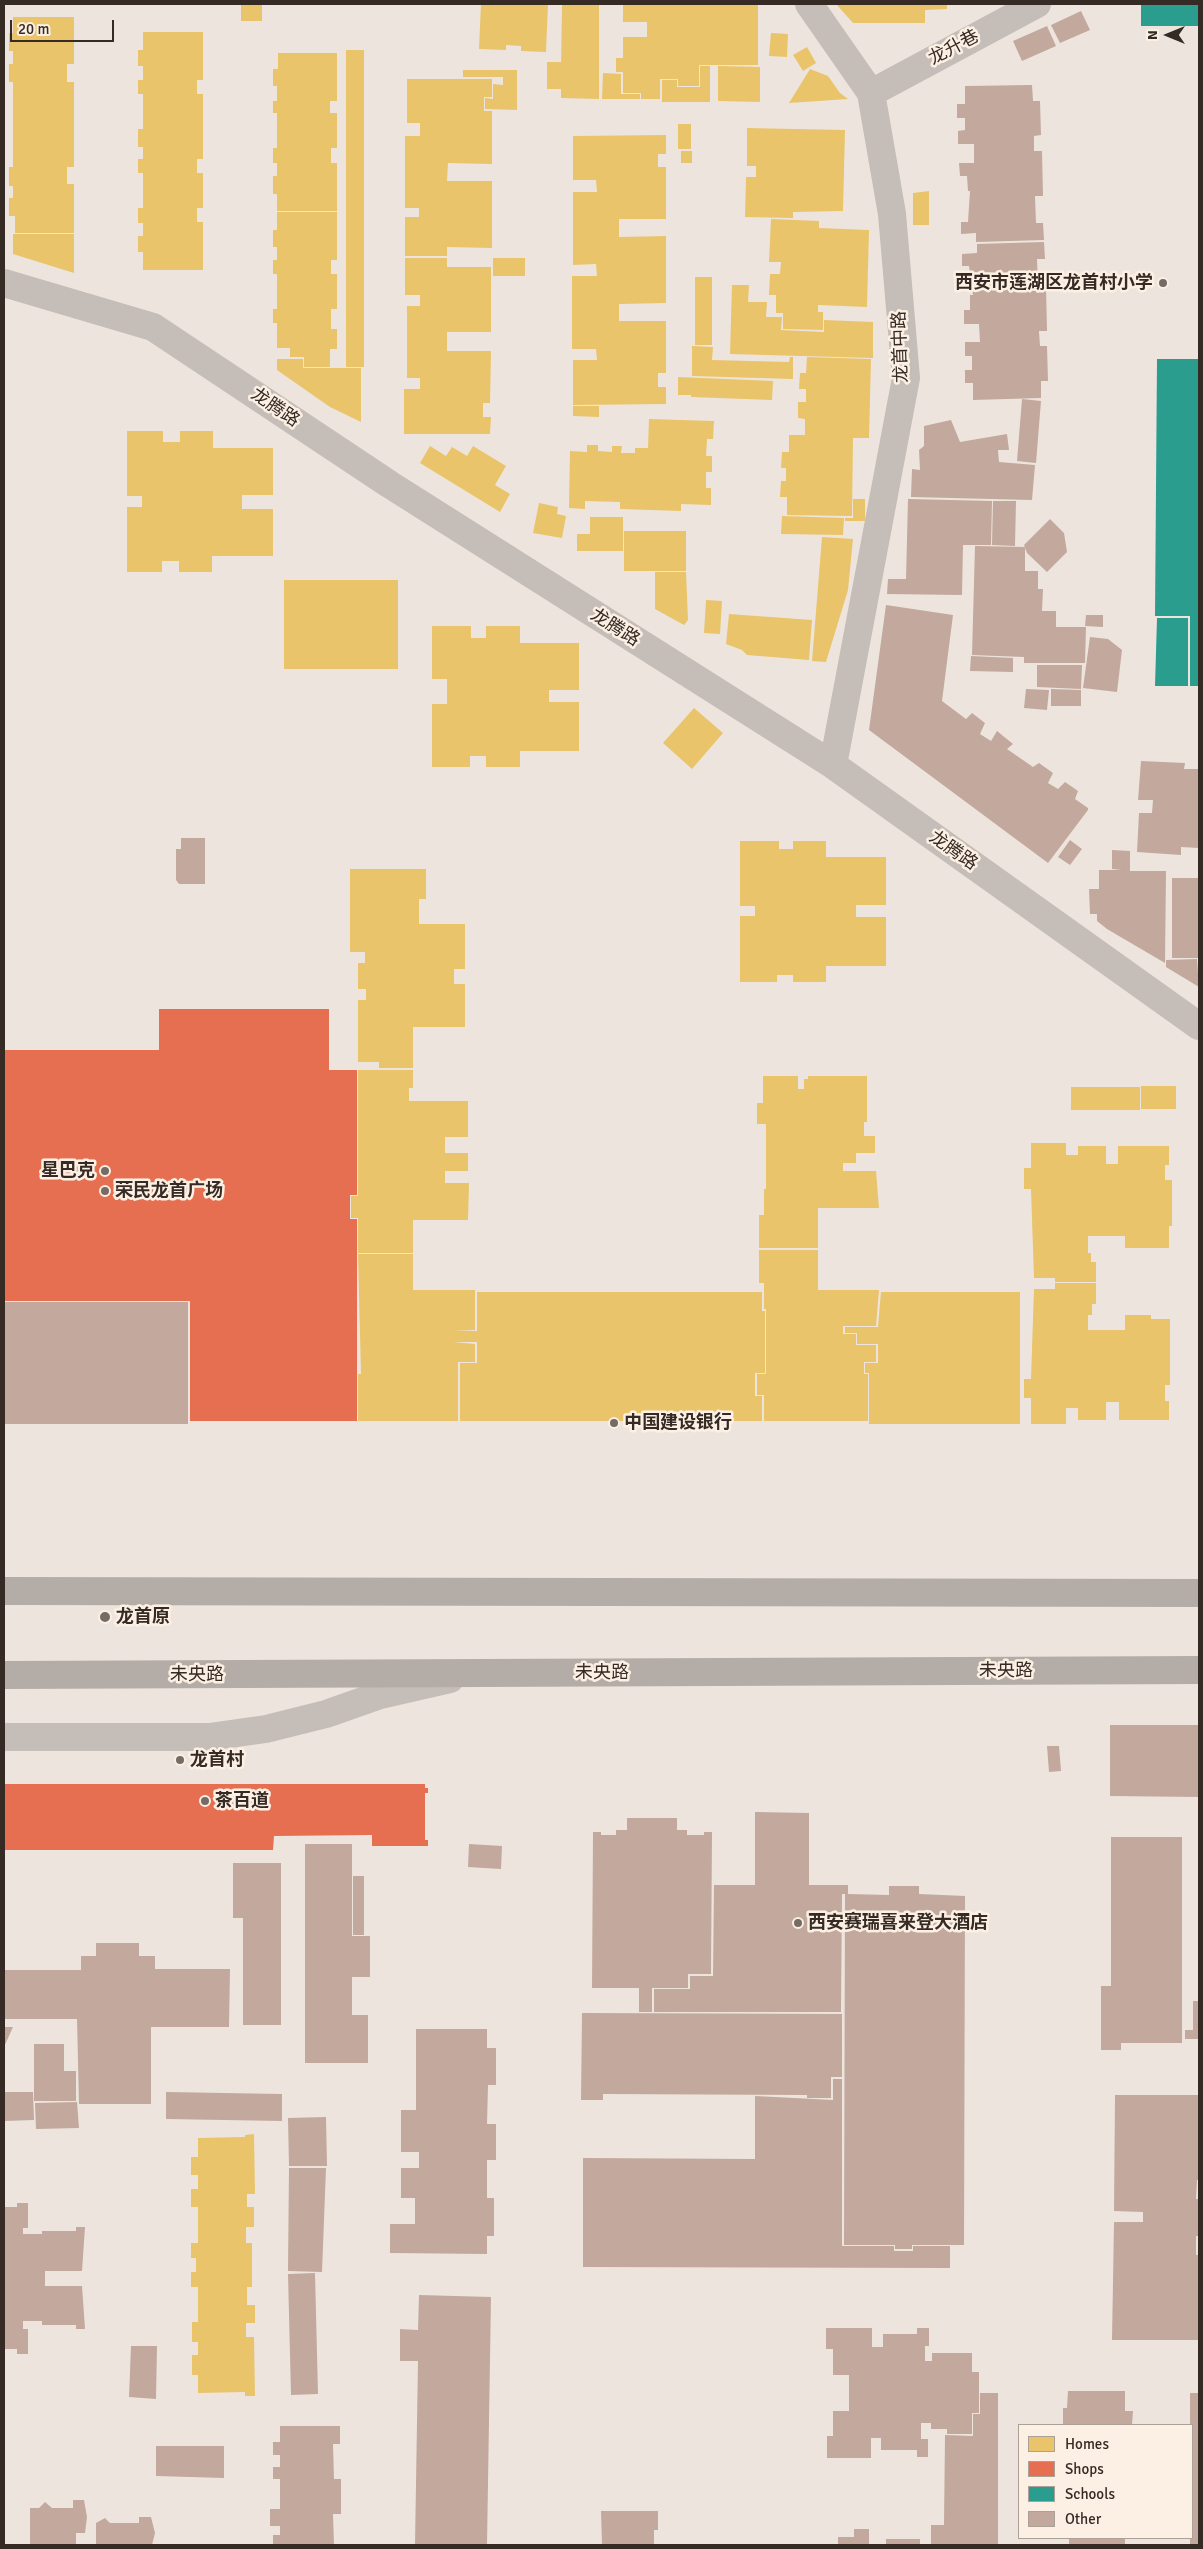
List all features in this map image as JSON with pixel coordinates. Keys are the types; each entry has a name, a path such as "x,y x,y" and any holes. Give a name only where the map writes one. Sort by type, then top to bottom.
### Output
{"main road":[{"path":"4,1591 1199,1593"},
{"name":"未央路","path":"4,1675 1199,1670"}],"street":[{"name":"龙首中路","path":"809,4 871,93 892,214 906,378 833,765"},
{"name":"龙升巷","path":"871,93 1033,5"},
{"name":"龙腾路","path":"4,284 152,326 389,484 833,765 1199,1026"},
{"path":"4,1737 209,1737 266,1729 326,1714 380,1695 432,1682 485,1674"}],"building: Homes":[{"path":"241,4 262,4 262,21 241,21"},
{"path":"481,4 548,4 546,52 521,51 521,46 506,45 506,50 479,49"},
{"path":"562,4 599,4 599,99 561,98 561,89 547,89 547,62 561,62 561,70"},
{"path":"623,4 758,4 758,65 699,65 699,86 678,86 678,79 660,79 660,99 641,99 641,93 623,93 623,72 616,72 616,58 623,58 623,37 647,37 647,22 623,22"},
{"path":"836,4 947,4 947,9 925,10 925,23 853,23"},
{"path":"13,17 74,17 74,64 67,64 67,82 74,82 74,167 67,167 67,184 74,184 74,233 15,233 15,216 9,216 9,198 13,198 13,186 9,186 9,167 13,167 13,82 9,82 9,64 13,64 13,51 9,51 9,33 13,33"},
{"path":"143,32 203,32 203,80 197,80 197,94 203,94 203,159 197,159 197,173 203,173 203,208 197,208 197,222 203,222 203,270 143,270 143,252 138,252 138,236 143,236 143,223 138,223 138,208 143,208 143,173 138,173 138,159 143,159 143,147 138,147 138,129 143,129 143,94 138,94 138,80 143,80 143,66 138,66 138,50 143,50"},
{"path":"771,33 788,34 787,57 769,56"},
{"path":"807,47 816,63 803,71 793,55"},
{"path":"346,50 364,50 364,367 346,367"},
{"path":"278,53 337,53 337,101 330,101 330,113 337,113 337,148 331,148 331,163 337,163 337,211 277,211 277,194 273,194 273,176 277,176 277,163 273,163 273,148 277,148 277,113 273,113 273,101 277,101 277,86 273,86 273,69 278,69"},
{"path":"700,66 710,66 710,102 662,102 662,80 677,80 677,87 700,87"},
{"path":"718,66 760,67 760,102 718,101"},
{"path":"810,69 828,76 840,93 848,99 789,103"},
{"path":"463,70 517,70 517,110 485,109 485,98 493,99 493,84 503,85 503,77 463,77"},
{"path":"603,73 621,74 621,94 640,94 640,99 602,99"},
{"path":"407,79 492,79 492,97 484,97 484,111 492,111 492,164 448,163 447,181 492,181 492,248 447,247 447,256 405,256 405,217 419,217 419,208 405,208 405,136 420,136 420,123 407,123"},
{"path":"678,124 691,124 691,149 678,149"},
{"path":"747,128 845,130 843,211 793,212 793,218 745,217 746,177 756,177 756,166 747,166"},
{"path":"666,135 666,154 658,154 658,167 666,167 666,219 619,219 619,237 666,236 666,303 619,304 619,321 666,321 666,373 658,373 658,387 666,387 666,404 573,405 573,360 597,360 596,349 572,349 572,276 597,276 596,264 573,265 573,192 597,192 596,180 573,180 573,136"},
{"path":"681,151 692,151 692,163 681,163"},
{"path":"929,191 929,225 913,225 913,193"},
{"path":"277,212 337,212 337,260 331,260 331,274 337,274 337,309 331,309 331,329 337,329 337,349 330,349 330,367 304,367 304,357 290,357 290,348 277,348 277,323 273,323 273,309 277,309 277,274 273,274 273,260 277,260 277,247 273,247 273,230 277,230"},
{"path":"771,219 819,221 819,228 869,230 867,307 818,305 818,312 823,312 823,330 783,329 783,313 776,313 776,295 769,295 770,274 780,274 781,262 769,262"},
{"path":"13,234 74,234 74,273 13,254"},
{"path":"405,258 447,258 447,267 491,267 491,332 447,332 447,351 491,351 490,403 483,403 483,417 491,417 490,434 404,434 404,389 420,389 420,378 407,378 407,306 420,306 420,295 405,295"},
{"path":"493,258 525,258 525,276 493,276"},
{"path":"695,277 712,277 712,345 695,345"},
{"path":"732,285 749,285 748,302 767,302 766,317 782,317 781,330 824,332 824,320 873,322 873,358 730,354"},
{"path":"692,346 713,347 712,360 789,362 790,357 793,357 793,379 692,376"},
{"path":"807,357 871,359 869,438 853,438 852,516 787,515 787,497 780,497 781,481 786,481 786,468 781,468 782,452 789,452 789,435 805,435 805,419 798,418 798,402 806,402 806,389 799,389 800,373 806,373"},
{"path":"277,359 303,359 303,368 361,368 361,422 330,407 277,370"},
{"path":"678,377 773,381 772,400 678,395"},
{"path":"573,406 599,406 599,417 573,416"},
{"path":"649,419 714,421 713,439 707,439 706,456 712,456 712,472 706,472 706,488 711,488 711,505 681,504 681,511 620,509 620,502 585,501 585,509 569,508 570,451 587,452 587,445 598,445 598,451 612,452 612,446 622,446 621,453 635,453 635,448 648,448"},
{"path":"127,431 163,431 163,442 180,442 180,431 213,431 213,448 273,448 273,495 242,495 242,509 273,509 273,556 212,556 212,572 179,572 179,561 162,561 162,572 127,572 127,507 142,507 142,496 127,496"},
{"path":"430,446 446,456 452,447 467,456 473,446 506,466 495,485 510,494 500,512 420,463"},
{"path":"853,499 865,499 865,521 845,521 845,518 853,518"},
{"path":"539,503 558,507 557,514 566,516 562,538 533,533"},
{"path":"782,516 844,518 843,535 781,534"},
{"path":"590,517 623,517 623,551 577,551 577,534 590,534"},
{"path":"624,531 686,531 686,571 624,571"},
{"path":"822,537 853,539 848,590 826,662 812,661"},
{"path":"655,572 686,572 688,620 684,625 655,609"},
{"path":"284,580 398,580 398,669 284,669"},
{"path":"706,600 722,601 720,634 704,633"},
{"path":"729,614 812,620 809,660 747,655 742,650 726,644"},
{"path":"432,626 471,626 471,638 486,638 486,626 520,626 520,643 579,643 579,690 549,690 549,702 579,702 579,751 520,751 520,767 486,767 486,756 470,756 470,767 432,767 432,704 447,704 447,679 432,679"},
{"path":"694,708 723,733 692,769 663,743"},
{"path":"740,841 779,841 779,849 793,849 793,841 826,841 826,857 886,857 886,905 856,905 856,917 886,917 886,966 826,966 826,982 793,982 793,975 777,975 777,982 740,982 740,916 755,916 755,906 740,906"},
{"path":"350,869 426,869 426,899 419,899 419,924 465,924 465,969 454,969 454,984 465,984 465,1027 413,1027 413,1068 379,1068 379,1062 358,1062 358,1000 366,1000 366,989 358,989 358,963 365,963 365,952 350,952"},
{"path":"358,1070 413,1070 413,1088 409,1088 409,1101 468,1101 468,1137 445,1137 445,1153 468,1153 468,1171 445,1171 445,1183 469,1183 468,1220 413,1220 413,1253 358,1253 358,1218 351,1218 351,1196 358,1196"},
{"path":"763,1076 798,1076 798,1089 804,1089 804,1079 808,1079 808,1076 867,1076 867,1122 864,1122 864,1136 875,1136 875,1153 856,1153 856,1163 843,1163 843,1171 876,1171 879,1208 818,1208 818,1248 759,1248 759,1215 764,1215 764,1189 766,1189 766,1124 757,1124 757,1103 763,1103"},
{"path":"1141,1086 1176,1086 1176,1109 1141,1109"},
{"path":"1071,1087 1140,1087 1140,1110 1071,1110"},
{"path":"1031,1143 1066,1143 1066,1155 1078,1155 1078,1146 1106,1146 1106,1164 1118,1164 1118,1146 1169,1146 1169,1165 1165,1165 1165,1180 1172,1180 1172,1226 1169,1226 1169,1248 1125,1248 1125,1236 1088,1236 1088,1253 1091,1253 1091,1262 1096,1262 1096,1282 1055,1282 1055,1278 1034,1278 1031,1189 1024,1189 1024,1168 1031,1168"},
{"path":"759,1250 818,1250 818,1290 879,1290 876,1326 843,1326 843,1334 856,1334 856,1345 876,1345 876,1362 864,1362 864,1374 868,1374 868,1421 764,1421 764,1395 757,1395 757,1374 766,1374 766,1309 764,1309 764,1283 759,1283"},
{"path":"358,1254 413,1254 413,1290 475,1290 475,1330 453,1331 477,1331 477,1292 762,1292 762,1311 765,1311 765,1373 755,1373 755,1396 762,1396 762,1421 460,1421 460,1363 477,1363 477,1342 453,1342 475,1344 475,1362 458,1362 458,1421 358,1421 358,1374 361,1374"},
{"path":"1055,1283 1096,1283 1096,1304 1092,1304 1092,1315 1088,1315 1088,1330 1125,1330 1125,1315 1151,1315 1151,1319 1170,1319 1170,1385 1165,1385 1165,1401 1169,1401 1169,1420 1119,1420 1119,1402 1106,1402 1106,1420 1078,1420 1078,1408 1066,1408 1066,1424 1031,1424 1031,1398 1024,1398 1024,1379 1031,1379 1034,1289 1055,1289"},
{"path":"881,1292 1020,1292 1020,1424 869,1424 869,1373 865,1373 865,1363 878,1363 878,1344 857,1344 857,1333 845,1333 845,1327 878,1327"},
{"name":"西安赛瑞喜来登大酒店","path":"770,1884 798,1884 798,1892 827,1892 826,1955 770,1954"},
{"path":"254,2134 255,2194 247,2194 247,2207 254,2207 254,2227 246,2227 246,2243 252,2243 252,2287 247,2287 247,2305 255,2305 255,2323 246,2323 246,2337 254,2337 255,2396 245,2396 245,2392 198,2393 198,2375 192,2375 192,2355 198,2355 198,2342 192,2342 192,2322 198,2322 198,2287 191,2287 191,2272 196,2272 196,2258 191,2258 191,2243 198,2243 198,2207 191,2207 191,2189 198,2189 198,2175 191,2175 191,2157 198,2157 198,2138 245,2137 245,2135"}],"building: Shops":[{"path":"159,1009 329,1009 329,1070 357,1070 357,1195 350,1195 350,1219 357,1219 357,1421 190,1421 190,1301 4,1301 4,1050 159,1050"},
{"path":"4,1784 425,1784 425,1788 428,1788 428,1793 425,1793 425,1840 428,1840 428,1846 372,1846 372,1835 274,1836 273,1850 4,1850"}],"building: Schools":[{"path":"1141,4 1199,4 1199,26 1141,26"},
{"path":"1157,359 1199,359 1199,686 1190,686 1190,616 1155,616"},
{"path":"1157,618 1188,618 1188,686 1155,686"}],"building: Other":[{"path":"1081,11 1090,30 1060,43 1051,25"},
{"path":"1047,26 1056,46 1022,61 1013,41"},
{"path":"1032,85 1033,101 1040,101 1041,135 1034,136 1034,151 1042,151 1043,196 1035,196 1036,223 1043,223 1044,240 976,242 976,233 961,234 961,222 968,222 970,191 968,191 967,176 960,176 959,163 974,163 974,144 958,144 958,131 965,130 965,118 957,118 957,104 965,104 965,86"},
{"path":"1044,242 1045,259 1037,259 1038,287 1046,287 1047,331 1039,331 1040,346 1047,346 1048,381 1041,381 1041,398 973,400 973,383 965,383 965,370 972,370 972,356 965,356 965,342 980,342 979,324 964,324 964,310 970,310 970,295 973,295 969,266 962,266 962,254 977,253 977,244"},
{"path":"1022,399 1041,401 1036,463 1017,461"},
{"path":"951,420 960,442 1007,434 1009,450 998,450 999,462 1035,465 1032,500 911,497 912,469 920,470 919,450 924,446 924,426"},
{"path":"908,499 992,501 991,545 963,545 962,595 887,594 888,579 906,579"},
{"path":"993,501 1016,501 1015,546 992,545"},
{"path":"1050,519 1064,533 1067,552 1047,572 1027,553 1024,545"},
{"path":"975,546 1025,547 1025,571 1038,571 1038,589 1043,589 1042,611 1056,611 1056,627 1086,627 1085,663 1024,663 1024,657 972,655"},
{"path":"886,605 953,615 942,701 966,719 972,713 985,723 980,734 991,741 997,731 1013,744 1007,749 1033,767 1039,763 1053,773 1048,783 1058,789 1065,782 1078,791 1075,799 1088,808 1088,810 1048,863 869,730"},
{"path":"1086,615 1103,615 1103,627 1085,626"},
{"path":"1090,637 1108,639 1122,650 1117,692 1083,688"},
{"path":"971,656 1013,658 1013,672 970,671"},
{"path":"1037,665 1082,665 1081,689 1037,687"},
{"path":"1026,689 1049,690 1047,710 1024,708"},
{"path":"1051,689 1081,690 1081,706 1051,706"},
{"path":"1141,761 1185,763 1184,769 1199,769 1199,848 1181,847 1181,855 1137,852 1139,813 1152,813 1153,800 1138,800"},
{"path":"181,838 205,838 205,884 179,884 176,880 176,849 181,849"},
{"path":"1070,840 1082,849 1070,865 1058,857"},
{"path":"1112,850 1130,851 1130,871 1166,871 1165,963 1107,929 1097,921 1097,914 1090,914 1089,889 1099,889 1099,870 1122,870 1112,869"},
{"path":"1172,878 1199,878 1199,958 1172,958"},
{"path":"1197,959 1199,987 1166,967 1166,960"},
{"path":"4,1302 188,1302 188,1424 4,1424"},
{"path":"1110,1725 1199,1725 1199,1797 1110,1796"},
{"path":"1047,1746 1059,1746 1061,1771 1049,1772"},
{"path":"755,1812 809,1813 809,1885 848,1885 848,1894 889,1895 889,1886 919,1886 919,1894 965,1896 964,2245 912,2245 912,2249 895,2249 895,2245 844,2245 845,1894 842,1894 841,2012 654,2012 654,1989 690,1989 690,1976 713,1976 714,1885 755,1885"},
{"path":"627,1818 677,1818 677,1830 687,1830 687,1835 704,1835 704,1832 712,1832 711,1974 688,1974 688,1988 652,1988 652,2012 639,2012 639,1988 592,1988 593,1832 601,1832 601,1835 616,1835 616,1830 627,1830"},
{"path":"1111,1837 1182,1837 1182,2043 1121,2043 1121,2050 1101,2050 1101,1986 1111,1986"},
{"path":"305,1844 352,1844 352,1936 370,1936 370,1977 352,1977 352,2015 368,2015 368,2063 305,2063"},
{"path":"469,1844 502,1846 501,1869 468,1867"},
{"path":"233,1863 281,1863 281,2025 243,2025 243,1918 233,1918"},
{"path":"353,1876 364,1876 364,1935 353,1935"},
{"path":"96,1943 139,1943 139,1956 155,1956 155,1969 230,1969 229,2027 151,2027 151,2104 79,2104 77,2019 5,2019 5,1970 81,1970 81,1956 96,1956"},
{"path":"1193,2001 1199,2001 1199,2039 1185,2039 1185,2030 1193,2030"},
{"path":"582,2013 842,2014 842,2077 831,2077 831,2098 807,2098 807,2095 603,2094 603,2100 581,2100"},
{"path":"4,2027 13,2027 4,2047"},
{"path":"416,2029 487,2029 487,2048 496,2048 496,2085 488,2085 487,2124 496,2124 496,2160 487,2160 487,2198 494,2198 494,2236 487,2236 487,2254 390,2253 390,2224 415,2224 415,2198 401,2198 401,2168 419,2168 419,2152 401,2152 401,2110 416,2110"},
{"path":"34,2044 64,2044 64,2071 76,2071 76,2101 34,2101"},
{"path":"833,2079 842,2079 842,2246 894,2246 894,2251 913,2251 913,2246 950,2246 950,2268 583,2267 583,2158 755,2159 755,2096 833,2100"},
{"path":"4,2092 33,2092 34,2120 4,2121"},
{"path":"166,2092 282,2094 282,2121 166,2119"},
{"path":"1115,2095 1199,2095 1199,2180 1197,2180 1196,2199 1199,2199 1199,2236 1196,2236 1196,2255 1199,2255 1199,2340 1112,2340 1114,2222 1143,2222 1143,2212 1114,2211"},
{"path":"77,2102 79,2128 36,2129 35,2103"},
{"path":"326,2117 327,2166 289,2166 288,2118"},
{"path":"289,2168 326,2168 322,2272 288,2271"},
{"path":"17,2203 28,2203 28,2228 23,2228 23,2234 42,2234 42,2231 76,2231 76,2227 85,2227 82,2271 45,2271 45,2286 82,2286 85,2329 76,2329 76,2325 42,2325 42,2321 23,2321 23,2329 28,2329 28,2354 17,2354 17,2349 4,2349 4,2207 17,2207"},
{"path":"315,2273 318,2394 291,2395 288,2274"},
{"path":"419,2295 491,2297 487,2545 415,2545 418,2361 400,2361 400,2329 418,2330"},
{"path":"826,2328 872,2328 872,2347 883,2347 883,2334 917,2334 917,2328 929,2328 929,2346 925,2346 925,2361 932,2361 932,2353 972,2353 972,2372 979,2372 979,2413 972,2413 972,2434 947,2434 947,2429 931,2429 931,2423 921,2423 921,2439 928,2439 928,2457 917,2457 917,2450 881,2450 881,2438 871,2438 871,2458 827,2458 827,2436 833,2436 833,2411 849,2411 849,2375 833,2375 833,2349 826,2349"},
{"path":"131,2346 157,2346 156,2399 129,2397"},
{"path":"1068,2391 1125,2391 1125,2411 1133,2411 1132,2424 1063,2424 1063,2408 1067,2408"},
{"path":"980,2393 998,2393 998,2545 931,2545 931,2525 944,2525 945,2435 973,2436 973,2414 980,2414"},
{"path":"1190,2393 1199,2393 1199,2545 1190,2545 1190,2539 1193,2539 1193,2424 1190,2424"},
{"path":"280,2426 340,2426 340,2444 333,2444 334,2479 341,2479 341,2514 333,2514 334,2545 273,2545 273,2535 280,2535 280,2526 270,2526 270,2509 280,2509 280,2479 273,2479 273,2467 280,2467 280,2455 273,2455 273,2442 280,2442"},
{"path":"156,2446 224,2446 224,2478 156,2476"},
{"path":"73,2500 84,2500 87,2517 85,2533 76,2533 76,2545 30,2545 30,2508 39,2508 45,2502 52,2508 73,2508"},
{"path":"601,2511 658,2511 658,2530 654,2530 654,2545 602,2545"},
{"path":"139,2517 151,2517 155,2533 152,2545 96,2545 96,2523 105,2518 110,2523 139,2523"},
{"path":"854,2529 869,2529 869,2545 838,2545 838,2537 854,2537"},
{"path":"886,2539 920,2539 920,2545 886,2545"},
{"path":"1069,2539 1125,2539 1125,2545 1069,2545"}],"place":[{"name":"西安市莲湖区龙首村小学","path":"1163,283"},
{"name":"星巴克","path":"105,1171"},
{"name":"荣民龙首广场","path":"105,1191"},
{"name":"中国建设银行","path":"614,1423"},
{"name":"龙首原","path":"105,1617"},
{"name":"龙首村","path":"180,1760"},
{"name":"茶百道","path":"205,1801"},
{"name":"西安赛瑞喜来登大酒店","path":"798,1923"}]}
